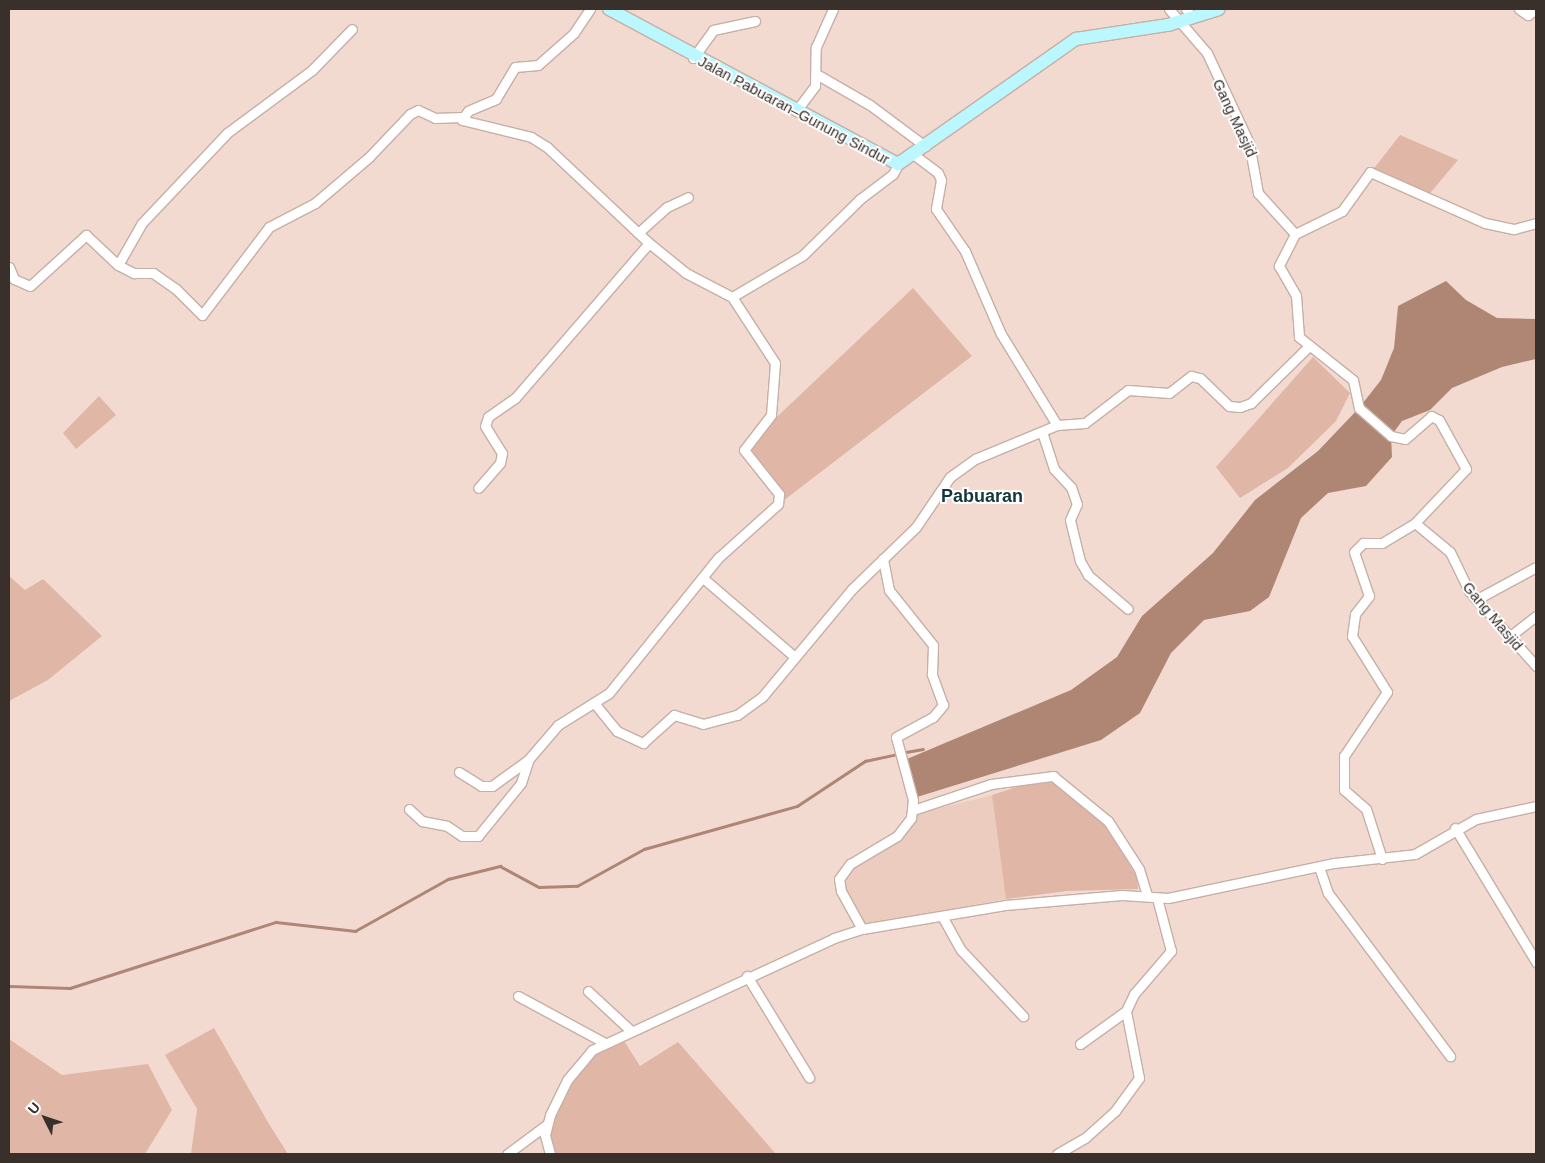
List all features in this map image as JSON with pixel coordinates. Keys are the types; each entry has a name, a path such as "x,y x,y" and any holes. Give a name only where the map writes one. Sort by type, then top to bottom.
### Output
{"street":[{"path":"9,267 14,279 30,286 86,235 118,265 134,273 153,273 176,289 202,315 270,227 315,203 369,157 410,114 418,110 435,118 462,117 496,99 515,67 538,65 574,34 590,9"},
{"name":"Jalan Pabuaran–Gunung Sindur","path":"609,9 694,58 898,164 1076,39 1219,9"},
{"path":"796,111 818,75 816,47 833,9"},
{"name":"Gang Masjid","path":"1169,9 1187,16 1250,143 1258,193 1294,234"},
{"path":"1518,9 1528,15 1536,9"},
{"path":"694,58 713,30 755,21"},
{"path":"118,265 142,223 227,133 312,70 352,29"},
{"path":"818,75 870,105 925,146"},
{"path":"459,772 481,786 492,786 528,760 558,725 595,704 634,666 657,629 780,498 744,450 771,415 775,363 732,297 686,273 648,243 547,147 531,137 466,123 462,117"},
{"path":"913,154 938,173 941,180 936,209 964,251 1001,334 1057,425"},
{"path":"732,297 803,255 860,199 893,174 898,164"},
{"path":"1382,859 1366,809 1344,790 1344,756 1387,692 1352,636 1355,614 1369,596 1354,552 1363,543 1382,542 1415,523 1466,469 1440,420 1431,416 1405,439 1391,436 1359,408 1353,380 1308,347 1299,337 1296,295 1279,266 1294,234 1342,211 1370,172 1485,223 1514,229 1536,223"},
{"path":"638,233 667,206 688,197"},
{"path":"478,488 500,463 502,453 485,426 488,417 515,398 648,243"},
{"path":"595,704 617,731 643,743 674,715 704,724 736,715 762,697 795,657 883,559 916,526 950,477 984,455 1026,436 1042,435 1057,425 1086,423 1099,417 1128,390 1169,393 1191,376 1200,378 1229,406 1240,407 1251,403 1308,347"},
{"path":"1042,435 1054,469 1071,487 1077,504 1070,520 1080,561 1088,575 1128,609"},
{"name":"Gang Masjid","path":"1415,523 1450,552 1462,580 1480,598 1486,612 1534,660"},
{"path":"883,559 889,590 932,645 932,674 942,706 933,717 896,737 913,810"},
{"path":"1480,598 1536,567"},
{"path":"703,578 795,657"},
{"path":"1509,637 1535,620"},
{"path":"408,809 422,822 447,826 462,836 478,836 521,783 528,760"},
{"path":"862,929 840,891 839,879 850,864 897,836 913,810 991,784 1054,776 1108,821 1139,870 1152,897 1171,951 1134,994 1126,1011 1080,1044"},
{"path":"507,1154 546,1125 572,1073 603,1042 631,1031 747,976 862,929 1005,905 1152,897 1319,867 1415,854 1455,828 1488,815 1536,806"},
{"path":"1455,828 1536,962"},
{"path":"1319,867 1328,893 1450,1056"},
{"path":"942,916 961,950 1023,1016"},
{"path":"747,976 809,1077"},
{"path":"588,991 631,1031"},
{"path":"518,996 603,1042"},
{"path":"1057,1154 1084,1138 1115,1111 1139,1078 1126,1011"},
{"path":"546,1125 550,1154"}],"shaded area":[{"path":"1400,135 1458,160 1426,198 1372,171"},
{"path":"1446,281 1466,300 1497,318 1536,319 1536,359 1502,367 1452,388 1430,410 1402,421 1391,436 1392,457 1366,486 1328,493 1301,518 1269,597 1250,611 1204,620 1171,653 1140,713 1101,740 917,797 907,759 1071,690 1117,657 1142,616 1213,553 1255,500 1318,451 1359,408 1381,380 1394,348 1398,306"},
{"path":"913,288 972,356 783,501 741,451"},
{"path":"1313,357 1350,393 1336,421 1288,468 1240,498 1216,467"},
{"path":"99,396 116,415 76,449 63,433"},
{"path":"9,576 25,590 43,579 102,636 48,680 9,701"},
{"path":"1052,780 1080,798 1109,831 1137,877 1138,889 1067,891 1006,899 992,795 1032,782"},
{"path":"992,795 1006,899 865,925 844,885 849,870 901,837 917,814"},
{"path":"214,1028 288,1154 191,1154 197,1109 165,1055"},
{"path":"619,1033 640,1066 678,1042 776,1154 553,1154 548,1126 584,1054"},
{"path":"9,1039 62,1075 148,1064 172,1110 145,1154 9,1154"}],"waterway":[{"path":"906,752 923,749"},
{"path":"9,986 70,988 276,922 355,931 448,879 500,866 539,887 577,886 644,849 797,806 865,761 894,755"}],"district":[{"name":"Pabuaran","path":"982,496"}]}
